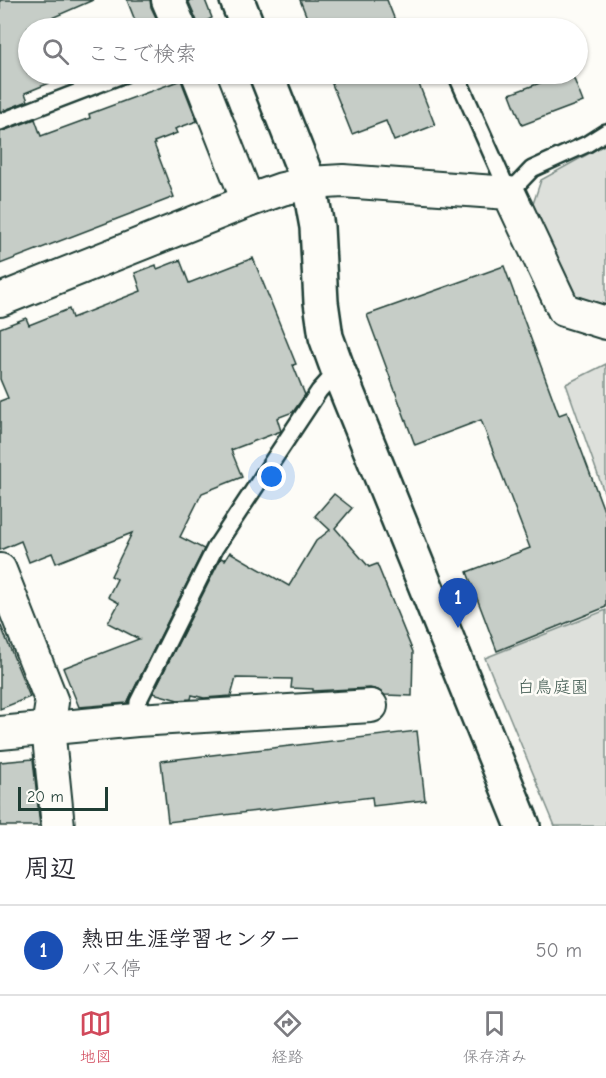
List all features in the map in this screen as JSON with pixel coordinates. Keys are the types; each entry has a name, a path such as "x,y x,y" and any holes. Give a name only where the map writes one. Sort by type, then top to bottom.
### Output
{"street":[{"path":"168,0 176,18"},
{"path":"237,0 244,18"},
{"path":"202,84 248,201"},
{"path":"270,84 309,183 317,227 321,302 326,337 523,826"},
{"path":"0,300 282,189 309,183 343,181 509,193 564,310 606,323"},
{"path":"0,570 52,702 48,728 58,826"},
{"path":"0,733 137,720 371,706"}],"lane":[{"path":"0,122 99,84"},
{"path":"460,84 509,193 532,169 587,144 606,132"},
{"path":"137,720 138,702 215,548 319,391 338,370"}],"green space":[{"path":"606,144 606,307 572,294 533,204 541,180"},
{"path":"606,364 606,498 566,384"},
{"name":"白鳥庭園","path":"606,610 606,826 555,826 485,658"}],"building":[{"path":"0,0 93,0 52,18 18,18 18,84 47,84 25,93 28,101 0,112"},
{"path":"127,0 150,0 156,18 134,18"},
{"path":"188,0 205,0 212,18 196,18"},
{"path":"300,0 387,0 394,18 307,18"},
{"path":"170,84 183,84 197,121 175,129 177,133 154,142 174,197 0,264 0,132 35,119 41,136 90,118 89,114"},
{"path":"332,84 419,84 435,125 394,141 386,121 352,134"},
{"path":"537,84 576,84 583,102 522,125 510,94"},
{"path":"253,258 296,364 293,365 305,395 293,412 277,418 281,431 231,450 242,477 202,493 180,537 204,549 127,703 79,707 63,668 139,639 108,623 119,603 108,597 117,579 111,576 132,533 56,563 52,553 29,562 21,541 0,550 0,401 8,398 0,379 0,328 26,318 29,325 69,309 72,318 141,291 135,273 156,265 157,269 180,260 189,283"},
{"path":"504,266 559,415 567,412 606,516 606,607 497,651 467,572 530,548 481,420 415,445 367,315"},
{"path":"334,494 352,508 335,528 369,567 377,564 413,652 412,696 385,695 370,688 313,691 313,689 291,688 292,679 236,678 231,696 204,698 192,695 191,699 178,700 153,693 221,558 225,560 230,552 289,586 316,541 330,530 315,516"},
{"path":"0,626 30,697 0,709"},
{"path":"417,731 425,800 373,806 372,797 168,822 161,761"},
{"path":"33,759 40,826 0,826 0,762"}],"place":[{"name":"熱田生涯学習センター","path":"458,628"}]}
